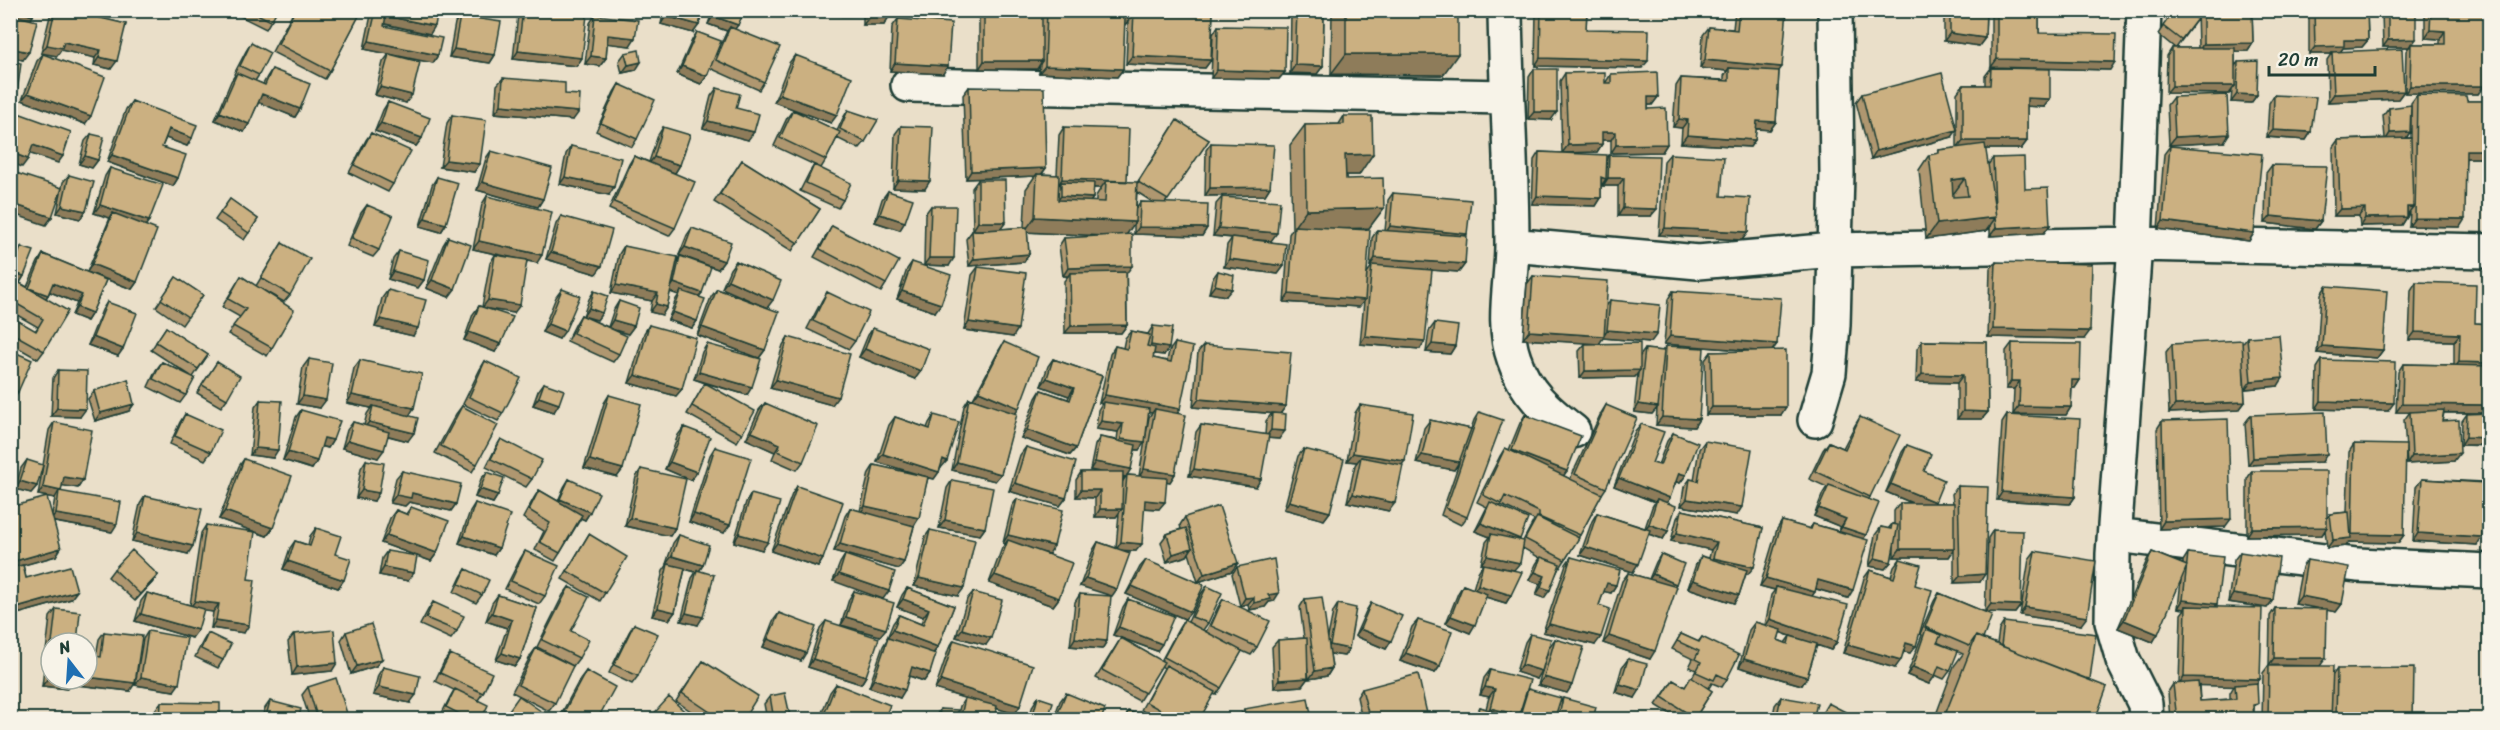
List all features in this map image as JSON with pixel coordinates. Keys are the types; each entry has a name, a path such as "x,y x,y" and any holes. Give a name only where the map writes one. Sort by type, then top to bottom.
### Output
{"street":[{"path":"1505,10 1512,245 1508,330 1513,358 1528,391 1543,407 1574,431"},
{"path":"1815,420 1829,373 1833,325 1837,173 1835,10"},
{"path":"2144,10 2135,244 2112,622 2123,660 2145,704 2146,720"},
{"path":"908,85 1506,97"},
{"path":"1512,245 1698,262 1834,250 2135,244 2490,251"},
{"path":"2116,535 2357,565 2490,571"}],"building":[{"path":"16,10 35,10 33,16"},
{"path":"55,10 67,10 126,24 117,61 99,57 101,50 64,42 62,48 47,45"},
{"path":"249,10 277,10 271,21"},
{"path":"295,10 362,10 330,71 278,44"},
{"path":"376,10 438,10 435,26 386,16 384,26 442,38 438,55 369,41"},
{"path":"523,10 550,10 587,15 582,58 518,51"},
{"path":"668,10 703,10 699,25 666,16"},
{"path":"715,10 744,12 738,25 713,16"},
{"path":"868,10 889,10 889,17 869,17"},
{"path":"984,10 1042,10 1042,61 984,61"},
{"path":"1047,10 1131,10 1131,17 1125,17 1123,69 1045,66"},
{"path":"1134,10 1213,10 1211,60 1132,56"},
{"path":"1297,10 1324,10 1323,66 1295,65"},
{"path":"1346,10 1458,10 1458,54 1346,54"},
{"path":"1541,10 1587,10 1586,29 1649,30 1648,61 1540,58"},
{"path":"1739,10 1787,10 1782,67 1705,60 1709,27 1737,30"},
{"path":"1950,10 1986,10 1985,38 1950,33"},
{"path":"1997,10 2039,10 2039,33 2116,34 2115,62 1997,59"},
{"path":"2174,10 2186,10 2197,19 2181,40 2163,26"},
{"path":"2203,10 2252,10 2253,43 2203,44"},
{"path":"2314,10 2367,10 2368,40 2344,40 2344,46 2315,47"},
{"path":"2388,10 2416,10 2416,39 2388,40"},
{"path":"2431,10 2489,10 2489,58 2484,58 2484,86 2410,86 2411,44 2445,44 2445,31 2430,30"},
{"path":"595,15 638,20 635,38 608,35 606,58 591,56"},
{"path":"17,16 37,21 29,52 10,48"},
{"path":"460,16 501,22 495,55 454,49"},
{"path":"898,19 951,23 948,66 895,63"},
{"path":"1218,26 1286,27 1285,72 1217,70"},
{"path":"730,27 780,47 764,82 716,60"},
{"path":"697,32 721,41 707,76 682,66"},
{"path":"251,43 270,53 259,75 240,66"},
{"path":"2172,48 2235,48 2235,86 2172,86"},
{"path":"2402,49 2404,91 2334,94 2332,52"},
{"path":"639,50 641,62 628,65 625,53"},
{"path":"43,54 105,77 91,116 28,93"},
{"path":"389,54 420,62 412,95 380,87"},
{"path":"795,55 852,77 837,115 780,94"},
{"path":"10,61 21,63 16,101 10,100"},
{"path":"2258,61 2257,95 2237,94 2238,62"},
{"path":"1729,68 1779,71 1776,122 1757,121 1755,140 1687,135 1688,120 1679,119 1681,78 1729,81"},
{"path":"1991,68 2050,69 2050,99 2027,98 2027,141 1963,141 1963,85 1990,85"},
{"path":"272,69 310,84 300,109 262,94 249,124 220,112 237,73 265,85"},
{"path":"1534,69 1557,69 1557,112 1534,112"},
{"path":"1605,72 1605,83 1611,83 1611,74 1657,72 1658,97 1648,97 1648,109 1666,108 1667,144 1616,145 1616,132 1602,132 1602,144 1568,145 1565,73"},
{"path":"1942,73 1957,130 1876,151 1862,94"},
{"path":"503,78 565,83 565,94 580,95 579,112 501,105"},
{"path":"619,84 655,100 637,139 601,123"},
{"path":"969,87 1044,88 1046,168 971,171"},
{"path":"717,88 740,94 736,108 759,114 754,132 708,121"},
{"path":"2227,95 2229,134 2175,137 2173,97"},
{"path":"2274,95 2316,97 2311,132 2273,130"},
{"path":"2417,95 2466,96 2467,101 2490,101 2490,150 2466,150 2465,219 2415,218"},
{"path":"132,101 197,125 192,138 169,129 162,147 186,155 178,178 112,155"},
{"path":"388,102 430,118 422,138 381,123"},
{"path":"2411,105 2410,132 2390,133 2389,108"},
{"path":"10,110 71,132 63,156 33,145 28,159 10,152"},
{"path":"793,110 840,132 826,160 780,138"},
{"path":"848,110 878,120 865,142 840,129"},
{"path":"452,115 486,120 480,164 446,160"},
{"path":"1344,116 1372,116 1373,154 1345,155 1346,179 1383,178 1384,208 1306,210 1305,125 1344,124"},
{"path":"1177,120 1209,140 1168,200 1138,182"},
{"path":"901,126 933,127 930,181 898,180"},
{"path":"663,127 690,135 680,165 654,157"},
{"path":"1064,127 1129,129 1127,181 1062,179"},
{"path":"371,133 411,151 393,184 354,165"},
{"path":"91,134 104,137 98,160 85,156"},
{"path":"2411,138 2413,207 2407,207 2407,217 2365,218 2365,208 2340,209 2338,140"},
{"path":"1211,143 1274,145 1270,187 1210,188"},
{"path":"1985,144 1996,217 1937,224 1929,155 1939,153 1939,150","holes":["1965,178 1968,196 1953,197 1952,180"]},
{"path":"571,146 621,158 614,187 565,177"},
{"path":"2170,146 2262,154 2254,233 2163,221"},
{"path":"491,151 552,168 543,199 482,182"},
{"path":"1539,152 1607,155 1606,179 1601,177 1601,198 1537,196"},
{"path":"1670,154 1724,157 1721,196 1750,198 1748,232 1665,228"},
{"path":"1609,155 1659,156 1657,209 1623,208 1624,178 1608,178"},
{"path":"634,156 695,182 675,228 614,202"},
{"path":"2024,157 2025,189 2048,188 2050,225 1996,228 1993,158"},
{"path":"742,160 820,209 798,243 720,194"},
{"path":"814,165 851,183 843,200 806,183"},
{"path":"2272,165 2327,166 2321,221 2271,216"},
{"path":"110,168 163,185 149,221 100,205"},
{"path":"10,171 62,188 52,217 10,203"},
{"path":"1037,174 1059,175 1058,200 1105,202 1106,181 1137,182 1135,222 1035,217"},
{"path":"69,175 94,182 86,211 62,206"},
{"path":"437,177 458,183 446,224 425,218"},
{"path":"978,180 1005,180 1006,222 978,222"},
{"path":"1061,182 1094,183 1093,198 1061,196"},
{"path":"888,191 913,199 905,222 880,214"},
{"path":"1393,193 1471,200 1467,234 1390,226"},
{"path":"487,196 552,212 542,255 479,241"},
{"path":"1222,197 1280,201 1277,233 1219,228"},
{"path":"230,199 258,219 249,233 220,213"},
{"path":"1140,202 1208,204 1207,228 1139,227"},
{"path":"367,205 393,216 379,250 352,238"},
{"path":"931,206 956,206 954,258 929,258"},
{"path":"113,213 157,230 137,282 92,264"},
{"path":"561,216 612,230 602,266 551,252"},
{"path":"832,226 899,261 886,284 820,249"},
{"path":"1294,226 1370,230 1365,300 1289,294"},
{"path":"1027,227 1029,254 974,259 972,231"},
{"path":"692,228 731,242 724,261 685,247"},
{"path":"1377,230 1467,236 1465,264 1375,258"},
{"path":"1132,234 1132,266 1068,268 1064,238"},
{"path":"448,237 471,245 455,289 432,280"},
{"path":"1232,237 1286,244 1284,266 1229,259"},
{"path":"282,243 310,259 290,295 261,278"},
{"path":"624,246 678,257 667,307 656,304 658,293 616,285"},
{"path":"21,247 34,251 24,276 12,272"},
{"path":"399,251 429,260 424,280 393,271"},
{"path":"43,254 106,280 92,313 77,307 82,295 53,283 48,295 29,288"},
{"path":"495,255 527,260 520,305 488,300"},
{"path":"680,256 711,267 702,293 674,283"},
{"path":"736,261 781,281 773,300 728,280"},
{"path":"912,262 951,275 941,304 902,291"},
{"path":"1996,262 2092,264 2090,331 1993,329"},
{"path":"1372,265 1432,270 1425,341 1365,336"},
{"path":"978,267 1026,273 1018,329 969,322"},
{"path":"1218,271 1234,275 1232,289 1215,285"},
{"path":"1126,272 1127,325 1071,326 1070,273"},
{"path":"241,276 294,310 272,348 233,326 246,309 228,299"},
{"path":"1533,276 1608,281 1604,336 1529,331"},
{"path":"176,277 203,295 188,317 161,299"},
{"path":"18,282 68,311 44,351 10,332 10,316 36,331 43,319 10,300 10,295"},
{"path":"2416,282 2476,284 2475,323 2490,324 2490,363 2459,362 2460,334 2415,332"},
{"path":"2326,286 2387,291 2383,350 2322,346"},
{"path":"562,289 580,296 565,331 548,324"},
{"path":"717,289 779,312 765,350 702,327"},
{"path":"388,290 426,300 418,328 381,319"},
{"path":"594,291 608,296 602,313 589,308"},
{"path":"681,291 705,299 697,321 673,312"},
{"path":"1673,291 1781,298 1777,344 1670,336"},
{"path":"827,292 869,312 855,341 813,321"},
{"path":"1610,300 1660,305 1657,334 1607,330"},
{"path":"619,301 639,308 634,326 613,320"},
{"path":"107,302 137,313 123,349 93,337"},
{"path":"479,306 513,317 501,344 469,332"},
{"path":"581,315 627,336 619,354 573,333"},
{"path":"1435,323 1458,326 1455,346 1432,344"},
{"path":"649,325 696,338 682,389 635,375"},
{"path":"1153,326 1172,328 1169,348 1151,345"},
{"path":"166,327 208,355 198,369 156,342"},
{"path":"873,328 929,349 921,371 865,349"},
{"path":"1131,331 1150,335 1147,346 1155,348 1153,358 1171,362 1175,343 1193,347 1180,409 1105,395 1115,346 1127,349"},
{"path":"2279,335 2283,378 2251,381 2247,337"},
{"path":"788,337 850,354 838,397 776,380"},
{"path":"2242,340 2245,402 2175,405 2172,344"},
{"path":"1922,341 1987,342 1988,412 1963,411 1963,375 1922,374"},
{"path":"1004,342 1038,357 1019,408 979,391"},
{"path":"1640,343 1640,370 1585,371 1585,344"},
{"path":"2012,343 2081,344 2080,380 2072,380 2071,407 2019,406 2020,381 2011,381"},
{"path":"707,344 761,359 752,387 699,372"},
{"path":"1204,345 1291,352 1286,406 1199,399"},
{"path":"1666,346 1704,348 1699,419 1662,417"},
{"path":"1645,349 1664,351 1658,407 1639,404"},
{"path":"10,350 32,360 18,392 10,388"},
{"path":"1786,350 1786,407 1712,407 1711,352"},
{"path":"309,359 332,363 326,400 303,396"},
{"path":"1053,359 1102,376 1076,448 1027,430 1041,390 1070,400 1074,388 1047,378"},
{"path":"360,360 422,374 414,408 352,395"},
{"path":"2322,360 2395,362 2394,403 2321,401"},
{"path":"485,361 521,378 503,413 469,397"},
{"path":"162,362 195,378 186,395 153,379"},
{"path":"217,362 240,376 227,399 202,385"},
{"path":"2403,364 2489,366 2488,405 2402,404"},
{"path":"58,370 87,371 86,409 57,408"},
{"path":"128,379 134,404 100,413 94,391"},
{"path":"544,383 564,390 559,404 539,397"},
{"path":"705,383 755,411 742,434 692,406"},
{"path":"609,395 641,404 623,469 590,460"},
{"path":"969,398 1017,414 1001,474 957,462"},
{"path":"260,400 282,401 278,450 256,448"},
{"path":"1103,402 1149,409 1145,442 1121,439 1123,424 1101,421"},
{"path":"765,403 818,426 803,462 778,451 780,444 752,432"},
{"path":"1360,405 1413,413 1405,461 1353,453"},
{"path":"1606,405 1637,418 1606,488 1575,474"},
{"path":"373,406 418,418 414,433 369,422"},
{"path":"462,406 498,425 477,464 441,446"},
{"path":"1155,409 1186,415 1175,474 1144,469"},
{"path":"301,410 340,421 333,440 324,438 317,461 288,452"},
{"path":"2444,410 2442,421 2459,420 2460,453 2412,456 2410,412"},
{"path":"1479,412 1503,420 1467,517 1446,508"},
{"path":"2325,412 2327,454 2253,458 2251,415"},
{"path":"1272,413 1286,414 1285,431 1271,430"},
{"path":"2490,413 2490,438 2466,437 2467,414"},
{"path":"185,414 221,430 211,452 175,436"},
{"path":"934,415 959,422 947,461 943,459 939,472 883,454 895,417 930,429"},
{"path":"1525,415 1581,436 1567,471 1512,450"},
{"path":"2007,415 2080,419 2075,497 2002,492"},
{"path":"1860,417 1900,435 1870,497 1815,471 1829,442 1845,449"},
{"path":"2228,419 2231,519 2164,521 2162,421"},
{"path":"1430,420 1471,429 1459,462 1422,455"},
{"path":"54,422 92,430 83,480 64,477 61,491 43,487"},
{"path":"353,422 389,432 384,450 348,440"},
{"path":"1641,424 1664,432 1652,463 1660,465 1673,433 1698,443 1686,475 1679,473 1670,498 1619,478"},
{"path":"1201,425 1269,435 1261,479 1194,469"},
{"path":"684,427 710,437 697,472 670,462"},
{"path":"1100,437 1136,445 1131,469 1095,462"},
{"path":"501,439 542,460 532,479 491,459"},
{"path":"1705,441 1752,449 1742,507 1687,499 1690,479 1698,481"},
{"path":"2354,444 2406,445 2404,535 2352,534"},
{"path":"1907,445 1931,454 1924,471 1944,480 1935,502 1891,484"},
{"path":"715,447 751,458 730,525 694,514"},
{"path":"1026,447 1076,462 1066,498 1015,483"},
{"path":"1505,448 1602,494 1580,535 1539,517 1539,512 1505,496 1501,504 1483,495"},
{"path":"1304,449 1344,459 1330,512 1289,501"},
{"path":"1361,457 1403,465 1395,503 1353,494"},
{"path":"244,459 292,476 273,528 225,511"},
{"path":"27,460 43,465 37,486 20,481"},
{"path":"366,460 384,463 379,493 362,490"},
{"path":"874,465 928,477 919,518 865,506"},
{"path":"641,469 686,479 675,528 630,518"},
{"path":"402,471 461,484 456,504 412,493 411,498 396,495"},
{"path":"2252,471 2327,471 2327,527 2252,528"},
{"path":"487,472 504,478 498,495 480,489"},
{"path":"1081,472 1123,472 1122,509 1100,509 1100,490 1081,490"},
{"path":"1127,475 1167,478 1165,502 1145,500 1142,544 1121,542"},
{"path":"569,479 599,493 590,512 560,499"},
{"path":"2422,479 2485,483 2482,537 2418,533"},
{"path":"952,480 993,488 985,528 945,520"},
{"path":"1829,485 1879,503 1866,535 1842,527 1846,519 1819,508"},
{"path":"797,486 843,502 823,559 777,543"},
{"path":"1958,486 1988,487 1985,574 1960,576"},
{"path":"539,490 582,515 560,553 540,542 550,523 529,510"},
{"path":"59,491 121,502 117,524 56,514"},
{"path":"751,494 780,502 768,542 739,534"},
{"path":"145,496 202,509 193,546 137,533"},
{"path":"47,497 61,548 15,561 10,544 10,507"},
{"path":"1017,499 1063,510 1054,546 1008,535"},
{"path":"1657,499 1676,506 1668,531 1649,524"},
{"path":"1490,502 1528,519 1520,539 1481,523"},
{"path":"475,503 510,515 499,548 464,536"},
{"path":"1900,503 1954,503 1954,549 1900,549"},
{"path":"1219,506 1238,563 1204,574 1185,517"},
{"path":"411,507 449,521 437,553 387,535 396,510 408,515"},
{"path":"850,508 914,526 904,562 840,544"},
{"path":"1682,510 1763,528 1754,567 1713,558 1717,542 1677,533"},
{"path":"2349,512 2351,538 2333,540 2330,514"},
{"path":"1597,513 1650,530 1638,564 1586,547"},
{"path":"1537,517 1579,538 1565,560 1525,539"},
{"path":"1782,521 1811,529 1813,524 1868,540 1853,590 1818,580 1815,592 1766,578"},
{"path":"1892,524 1898,525 1891,562 1875,558 1881,527 1891,529"},
{"path":"206,525 255,532 248,579 255,580 249,625 216,620 219,604 195,601"},
{"path":"316,528 341,536 335,554 351,559 344,580 288,561 295,541 310,546"},
{"path":"1186,528 1192,548 1173,554 1167,534"},
{"path":"930,530 975,540 964,588 919,578"},
{"path":"1993,530 2023,531 2021,605 1991,604"},
{"path":"589,534 627,557 605,593 567,571"},
{"path":"1491,534 1524,541 1520,563 1487,556"},
{"path":"679,535 709,545 703,565 672,556"},
{"path":"1008,540 1072,563 1059,598 995,575"},
{"path":"1098,542 1130,553 1117,589 1086,578"},
{"path":"132,550 158,575 140,594 114,569"},
{"path":"387,551 417,556 414,573 384,567"},
{"path":"525,551 559,566 545,596 511,581"},
{"path":"2035,551 2096,561 2087,617 2025,607"},
{"path":"2152,552 2187,566 2158,634 2124,620"},
{"path":"2240,552 2279,558 2273,600 2233,594"},
{"path":"2188,553 2223,557 2217,604 2183,600"},
{"path":"1661,554 1684,564 1676,584 1653,574"},
{"path":"845,555 895,572 889,591 839,574"},
{"path":"1701,556 1747,570 1739,595 1693,580"},
{"path":"1541,557 1560,564 1550,590 1541,587 1545,576 1535,572"},
{"path":"1571,557 1620,570 1616,585 1607,583 1599,605 1610,609 1601,637 1549,624"},
{"path":"1274,559 1279,593 1268,595 1271,599 1254,603 1254,597 1245,598 1237,567"},
{"path":"1900,559 1921,565 1915,585 1932,590 1916,646 1906,643 1901,660 1848,645 1870,570 1894,578"},
{"path":"1146,560 1204,585 1191,612 1132,586"},
{"path":"2307,560 2349,567 2342,604 2301,596"},
{"path":"668,564 685,568 675,612 658,608"},
{"path":"1483,564 1522,572 1511,595 1478,585"},
{"path":"23,565 26,578 70,566 77,591 13,609 10,600 10,568"},
{"path":"466,569 489,580 482,595 459,584"},
{"path":"697,570 714,575 703,617 686,613"},
{"path":"1628,573 1677,587 1655,651 1609,636"},
{"path":"1463,585 1487,594 1475,625 1451,616"},
{"path":"1207,586 1222,593 1208,623 1192,617"},
{"path":"569,587 589,597 571,631 589,640 579,658 542,640"},
{"path":"1776,587 1848,605 1837,642 1770,619"},
{"path":"907,588 954,606 938,647 893,630 899,615 923,625 929,609 903,599"},
{"path":"854,591 894,603 886,629 846,617"},
{"path":"973,592 1002,600 991,638 962,629"},
{"path":"147,593 204,609 198,630 141,614"},
{"path":"1939,593 1992,615 1983,639 1976,636 1969,646 1925,627"},
{"path":"1080,594 1111,596 1107,641 1075,638"},
{"path":"498,595 537,608 520,659 502,653 512,620 492,613"},
{"path":"1322,597 1332,668 1315,671 1305,599"},
{"path":"1128,599 1174,616 1162,644 1119,627"},
{"path":"1223,599 1270,621 1257,647 1211,626"},
{"path":"433,602 464,616 457,631 426,618"},
{"path":"1371,603 1402,616 1391,641 1360,629"},
{"path":"1338,604 1356,608 1349,649 1330,645"},
{"path":"2186,606 2262,608 2260,679 2184,677"},
{"path":"2275,608 2327,609 2326,658 2274,658"},
{"path":"56,609 80,612 78,631 53,631"},
{"path":"779,613 816,627 806,653 768,639"},
{"path":"1184,620 1242,651 1221,688 1164,657"},
{"path":"1418,620 1452,631 1440,666 1406,653"},
{"path":"826,621 879,638 866,676 813,659"},
{"path":"1755,622 1781,630 1778,640 1788,644 1790,636 1817,644 1807,677 1744,659"},
{"path":"2004,622 2096,634 2090,679 2001,646"},
{"path":"371,624 382,659 357,666 346,632"},
{"path":"634,624 658,634 638,676 614,665"},
{"path":"1926,629 1941,635 1937,643 1958,651 1950,671 1939,666 1935,676 1913,667"},
{"path":"334,630 337,663 297,667 294,634"},
{"path":"148,631 187,638 179,684 141,677"},
{"path":"104,632 142,636 135,683 99,678 99,657 101,657"},
{"path":"208,633 231,644 223,660 201,649"},
{"path":"1530,634 1551,639 1542,671 1522,665"},
{"path":"1681,634 1699,642 1702,637 1739,655 1727,679 1717,674 1714,680 1696,672 1701,662 1695,659 1699,651 1677,641"},
{"path":"1976,636 2107,687 2095,720 1943,720"},
{"path":"888,638 936,654 930,673 912,667 905,690 874,679"},
{"path":"1121,638 1164,662 1145,693 1102,670"},
{"path":"1307,638 1308,678 1279,680 1278,640"},
{"path":"1555,639 1584,647 1572,685 1544,677"},
{"path":"954,640 1033,665 1020,706 941,681"},
{"path":"536,648 573,666 555,703 518,685"},
{"path":"450,654 492,673 483,693 440,673"},
{"path":"1628,659 1647,664 1640,690 1620,684"},
{"path":"703,661 758,696 743,720 722,720 682,693"},
{"path":"1166,665 1215,692 1199,720 1178,720 1146,702"},
{"path":"2269,666 2333,666 2331,720 2268,719"},
{"path":"383,667 420,676 416,695 379,687"},
{"path":"2414,668 2413,720 2336,720 2337,669"},
{"path":"1490,670 1530,680 1519,715 1490,708 1495,689 1485,687"},
{"path":"586,671 615,687 597,720 579,720 564,712"},
{"path":"1418,674 1428,718 1370,720 1362,689"},
{"path":"1691,677 1712,691 1695,718 1662,697 1673,680 1685,687"},
{"path":"336,678 349,720 318,720 308,687"},
{"path":"2198,682 2200,701 2236,699 2235,685 2257,683 2258,704 2253,705 2254,720 2177,720 2173,684"},
{"path":"836,684 890,705 884,720 822,720"},
{"path":"455,689 488,705 481,720 471,720 446,707"},
{"path":"1528,689 1561,698 1554,720 1538,720 1520,715"},
{"path":"785,693 791,720 774,720 770,696"},
{"path":"1066,693 1105,709 1101,720 1055,720"},
{"path":"519,696 548,716 546,720 502,720"},
{"path":"669,697 694,720 648,720"},
{"path":"1038,697 1053,702 1048,720 1032,718"},
{"path":"1781,697 1817,703 1813,720 1776,720"},
{"path":"965,698 997,706 994,720 976,720 961,716"},
{"path":"1308,698 1312,720 1246,720 1244,709"},
{"path":"1563,698 1596,707 1593,720 1558,720"},
{"path":"270,701 301,709 298,720 265,720"},
{"path":"161,702 220,703 220,720 160,720"},
{"path":"1828,703 1861,720 1818,720"},
{"path":"1480,707 1521,720 1477,720"},
{"path":"940,709 958,710 957,720 939,720"},
{"path":"1128,711 1153,720 1125,720"}]}
